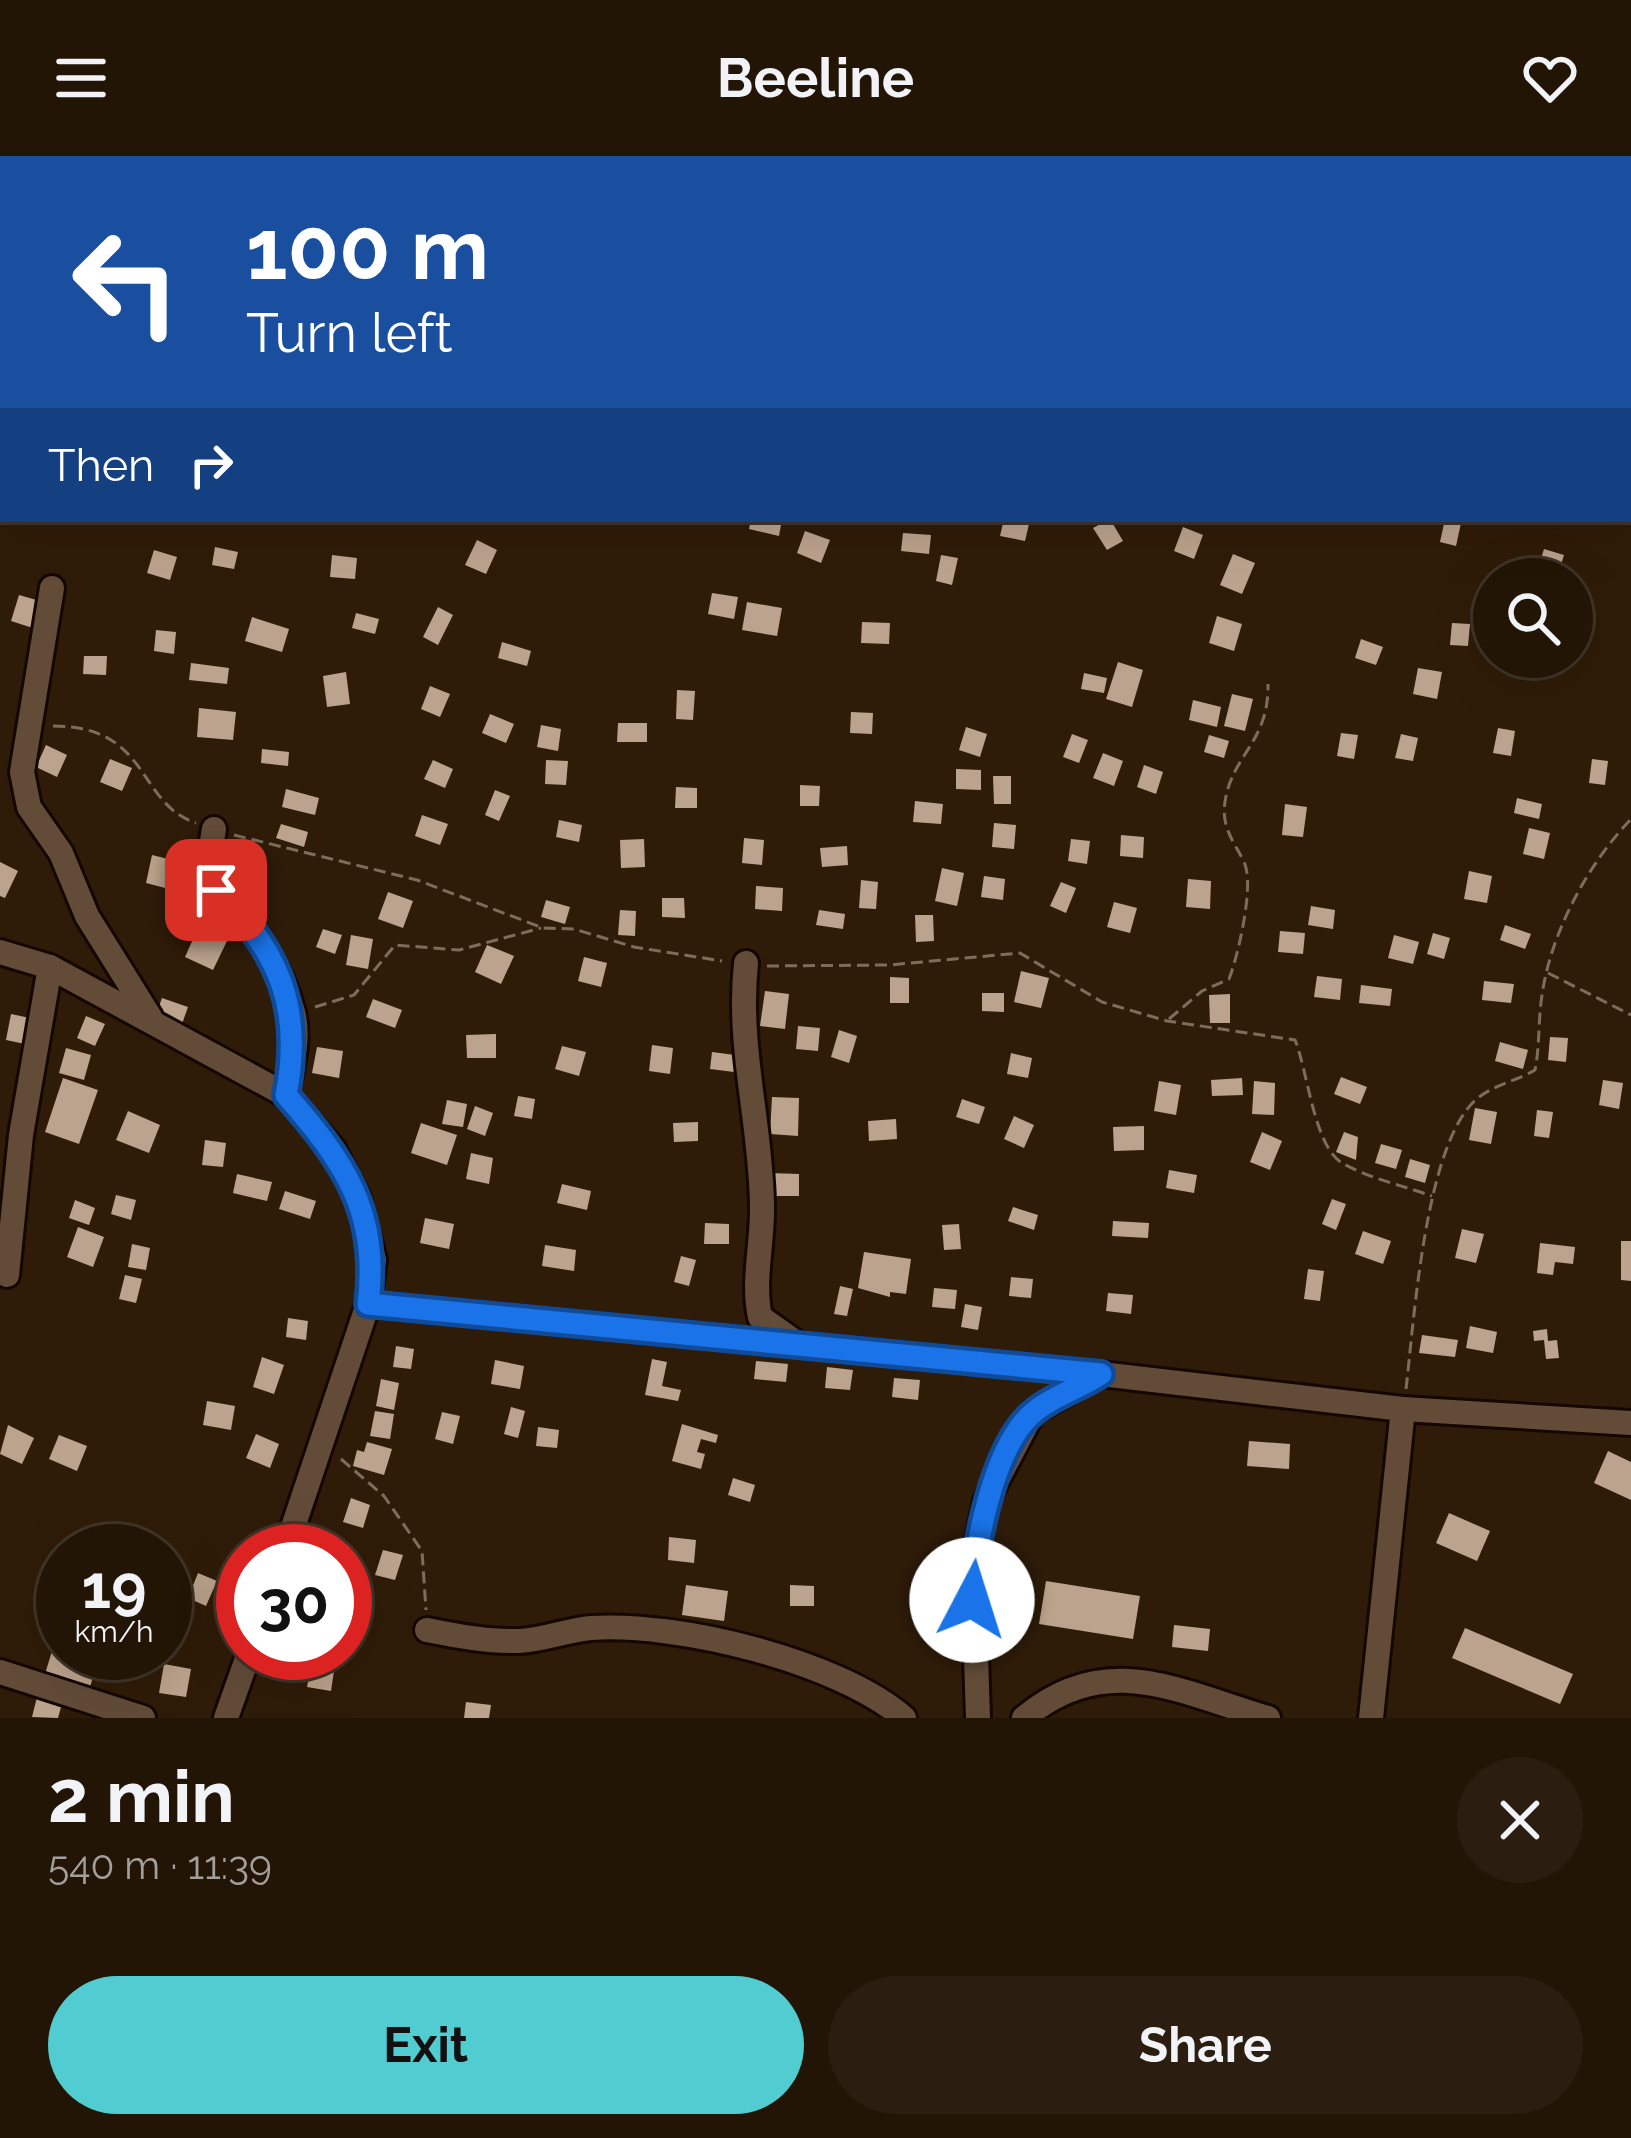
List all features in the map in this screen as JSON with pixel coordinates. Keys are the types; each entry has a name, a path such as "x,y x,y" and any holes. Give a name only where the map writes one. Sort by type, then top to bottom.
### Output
{"street":[{"path":"52,588 22,772 29,807 61,853 87,916 152,1020"},
{"path":"214,829 205,883 232,905 255,936 294,1014 296,1047 286,1095"},
{"path":"0,952 50,968 286,1095 333,1148 358,1198 374,1260 368,1304 294,1524"},
{"path":"746,964 740,1017 763,1206 755,1297 760,1317 798,1345"},
{"path":"8,1275 21,1135 50,968"},
{"path":"368,1304 932,1362 1101,1374 1403,1409 1631,1423"},
{"path":"978,1718 973,1562 986,1501 1034,1412 1101,1374"},
{"path":"1371,1718 1403,1409"},
{"path":"428,1630 520,1641 592,1628 666,1634 815,1666 868,1689 904,1718"},
{"path":"0,1672 143,1718"},
{"path":"1024,1718 1066,1689 1101,1679 1131,1679 1268,1718"},
{"path":"226,1718 239,1680"}],"path":[{"path":"1167,1021 1202,991 1228,979 1239,952 1247,876 1230,844 1224,810 1228,786 1256,745 1268,712 1268,684"},
{"path":"1403,1409 1432,1196 1462,1114 1481,1094 1535,1070 1546,972 1556,937 1611,840 1631,819"},
{"path":"294,1014 353,995 395,945 459,950 543,928"},
{"path":"1546,972 1631,1015"},
{"path":"323,1443 384,1496 422,1551 428,1630"}],"building":[{"path":"750,522 781,522 779,536 749,529"},
{"path":"1003,522 1029,524 1025,541 1000,536"},
{"path":"1112,522 1123,541 1107,550 1093,528"},
{"path":"1444,522 1461,523 1456,546 1440,542"},
{"path":"1183,527 1203,535 1194,559 1174,551"},
{"path":"805,531 830,540 821,563 797,553"},
{"path":"903,533 931,535 929,554 901,551"},
{"path":"477,540 497,550 486,574 465,565"},
{"path":"215,547 238,552 234,569 212,565"},
{"path":"1544,549 1564,555 1563,558 1541,558"},
{"path":"154,550 177,557 170,580 147,573"},
{"path":"1233,554 1255,563 1242,594 1220,585"},
{"path":"332,555 357,558 355,579 330,577"},
{"path":"941,555 958,558 952,585 936,581"},
{"path":"712,593 738,597 734,619 708,614"},
{"path":"19,595 47,603 39,630 11,621"},
{"path":"747,602 782,608 777,636 742,630"},
{"path":"438,607 453,615 438,645 423,637"},
{"path":"356,613 379,619 375,634 352,628"},
{"path":"1217,616 1242,624 1234,651 1209,643"},
{"path":"252,617 289,629 282,652 245,641"},
{"path":"862,622 890,623 889,644 861,643"},
{"path":"1452,623 1470,624 1468,646 1450,645"},
{"path":"156,630 176,632 174,654 154,651"},
{"path":"1361,639 1383,647 1376,665 1355,658"},
{"path":"502,642 531,651 527,666 498,658"},
{"path":"84,656 107,656 106,675 83,674"},
{"path":"1118,662 1143,670 1132,707 1106,699"},
{"path":"191,663 229,668 227,684 189,680"},
{"path":"1418,668 1442,672 1437,699 1413,694"},
{"path":"346,672 350,704 327,707 323,676"},
{"path":"1084,673 1107,678 1104,693 1081,689"},
{"path":"430,686 450,694 440,717 421,709"},
{"path":"677,690 695,691 693,720 676,719"},
{"path":"1232,694 1253,699 1245,731 1224,726"},
{"path":"1193,700 1221,707 1217,727 1189,720"},
{"path":"199,708 236,712 233,740 197,737"},
{"path":"851,712 873,713 872,734 850,733"},
{"path":"490,714 514,724 506,743 482,733"},
{"path":"618,723 647,723 647,742 617,742"},
{"path":"541,725 561,729 558,751 537,747"},
{"path":"966,727 987,734 980,757 959,750"},
{"path":"1498,728 1515,731 1511,756 1493,753"},
{"path":"1341,733 1358,735 1354,759 1337,756"},
{"path":"1072,734 1088,740 1079,763 1063,757"},
{"path":"1401,734 1418,738 1413,761 1395,758"},
{"path":"1209,735 1229,741 1224,758 1204,752"},
{"path":"46,745 67,755 57,777 36,767"},
{"path":"262,749 289,752 288,766 261,763"},
{"path":"1103,753 1123,761 1114,786 1093,778"},
{"path":"110,759 132,768 122,791 100,782"},
{"path":"1592,759 1608,761 1605,785 1589,783"},
{"path":"433,760 453,769 445,788 424,779"},
{"path":"546,760 568,761 566,785 545,784"},
{"path":"1144,765 1163,772 1156,794 1137,787"},
{"path":"956,769 981,770 981,790 956,789"},
{"path":"993,776 1011,776 1011,804 994,804"},
{"path":"800,785 820,786 819,806 800,806"},
{"path":"676,787 697,788 697,808 675,808"},
{"path":"286,789 319,798 315,815 282,807"},
{"path":"495,790 510,796 499,821 485,815"},
{"path":"1517,798 1542,804 1539,819 1514,813"},
{"path":"915,801 943,804 941,824 913,822"},
{"path":"1285,804 1307,807 1303,837 1282,835"},
{"path":"422,815 448,824 440,845 415,836"},
{"path":"559,820 582,825 579,842 556,837"},
{"path":"994,823 1016,825 1014,849 992,847"},
{"path":"281,824 308,832 304,847 276,838"},
{"path":"1529,828 1550,833 1544,859 1523,854"},
{"path":"1121,835 1144,837 1143,858 1120,856"},
{"path":"744,838 764,840 762,865 742,863"},
{"path":"644,839 645,867 621,868 620,840"},
{"path":"1071,839 1090,841 1087,864 1068,861"},
{"path":"847,846 848,865 822,867 820,848"},
{"path":"152,855 176,861 169,889 146,883"},
{"path":"0,862 18,871 5,898 0,896"},
{"path":"942,868 964,873 957,906 935,901"},
{"path":"1469,871 1492,876 1487,903 1464,899"},
{"path":"984,876 1005,879 1003,900 981,897"},
{"path":"1188,879 1211,881 1210,909 1186,907"},
{"path":"861,880 878,882 876,909 859,908"},
{"path":"1061,882 1076,888 1066,913 1050,906"},
{"path":"756,886 783,888 782,911 755,909"},
{"path":"388,892 413,901 403,928 378,919"},
{"path":"662,898 684,898 685,918 662,917"},
{"path":"546,900 570,907 565,924 541,917"},
{"path":"1114,902 1137,908 1130,933 1107,927"},
{"path":"1311,906 1335,910 1333,929 1308,925"},
{"path":"620,910 636,911 635,936 618,935"},
{"path":"819,910 845,914 843,929 816,925"},
{"path":"915,915 933,915 934,941 916,942"},
{"path":"1505,925 1531,934 1525,949 1500,940"},
{"path":"198,928 227,941 213,970 185,957"},
{"path":"323,929 342,935 335,954 316,947"},
{"path":"1280,931 1305,933 1303,954 1278,952"},
{"path":"1433,933 1450,938 1444,959 1427,954"},
{"path":"351,935 373,939 368,969 346,965"},
{"path":"1394,935 1419,942 1413,964 1388,958"},
{"path":"487,945 514,956 501,984 475,972"},
{"path":"584,957 607,963 601,987 578,981"},
{"path":"1021,971 1049,978 1041,1008 1014,1002"},
{"path":"1317,976 1342,979 1340,1000 1314,997"},
{"path":"890,977 909,978 909,1003 890,1003"},
{"path":"1484,981 1514,984 1511,1003 1482,1000"},
{"path":"1361,985 1392,989 1390,1006 1359,1003"},
{"path":"765,991 789,994 785,1029 760,1026"},
{"path":"982,993 1004,993 1004,1012 982,1011"},
{"path":"1230,994 1230,1023 1210,1023 1209,995"},
{"path":"162,998 188,1007 182,1024 156,1015"},
{"path":"373,999 402,1010 395,1028 366,1017"},
{"path":"11,1014 30,1018 25,1044 6,1040"},
{"path":"86,1016 105,1024 95,1046 77,1038"},
{"path":"798,1026 820,1028 818,1051 796,1049"},
{"path":"839,1030 857,1036 849,1063 831,1057"},
{"path":"496,1034 496,1058 467,1058 466,1035"},
{"path":"1550,1037 1568,1038 1566,1062 1548,1060"},
{"path":"1500,1042 1528,1050 1523,1069 1495,1061"},
{"path":"652,1045 673,1048 670,1074 649,1071"},
{"path":"562,1046 586,1052 579,1076 555,1069"},
{"path":"317,1047 343,1051 339,1078 312,1073"},
{"path":"66,1048 91,1055 84,1080 59,1073"},
{"path":"712,1052 735,1055 734,1072 710,1069"},
{"path":"1011,1053 1032,1058 1028,1078 1007,1074"},
{"path":"1341,1077 1367,1087 1360,1104 1334,1094"},
{"path":"63,1078 98,1090 79,1144 45,1132"},
{"path":"1242,1078 1243,1095 1212,1096 1211,1080"},
{"path":"1603,1080 1623,1083 1619,1109 1599,1105"},
{"path":"1159,1081 1181,1085 1176,1115 1154,1111"},
{"path":"1254,1081 1275,1083 1274,1115 1252,1114"},
{"path":"518,1096 535,1099 532,1119 514,1116"},
{"path":"772,1097 799,1098 798,1136 770,1134"},
{"path":"962,1099 985,1107 979,1124 956,1117"},
{"path":"447,1100 467,1104 463,1127 442,1124"},
{"path":"475,1106 493,1113 485,1136 467,1129"},
{"path":"1475,1108 1497,1112 1491,1144 1469,1140"},
{"path":"1537,1110 1553,1112 1549,1138 1534,1136"},
{"path":"128,1111 160,1125 149,1153 116,1140"},
{"path":"1014,1116 1034,1125 1024,1148 1004,1139"},
{"path":"896,1119 897,1139 869,1141 868,1121"},
{"path":"698,1122 698,1141 674,1142 673,1123"},
{"path":"421,1123 457,1135 447,1165 411,1153"},
{"path":"1144,1126 1144,1150 1114,1151 1113,1127"},
{"path":"1262,1132 1282,1141 1270,1170 1250,1162"},
{"path":"1344,1132 1358,1137 1356,1160 1336,1152"},
{"path":"205,1140 226,1143 223,1167 202,1165"},
{"path":"1381,1144 1402,1150 1396,1169 1375,1163"},
{"path":"471,1153 493,1158 489,1184 466,1179"},
{"path":"1410,1159 1430,1165 1425,1183 1405,1177"},
{"path":"1169,1170 1197,1175 1194,1193 1166,1188"},
{"path":"769,1173 799,1174 799,1196 769,1196"},
{"path":"237,1174 272,1182 267,1201 233,1193"},
{"path":"562,1184 591,1191 587,1210 557,1203"},
{"path":"285,1191 316,1201 310,1219 279,1209"},
{"path":"116,1195 136,1200 131,1220 111,1214"},
{"path":"1332,1199 1346,1204 1336,1230 1322,1224"},
{"path":"75,1200 95,1208 89,1225 69,1218"},
{"path":"1013,1207 1038,1215 1034,1230 1008,1221"},
{"path":"425,1218 454,1224 449,1249 420,1243"},
{"path":"1113,1221 1149,1223 1148,1238 1112,1236"},
{"path":"705,1223 729,1224 729,1244 704,1244"},
{"path":"959,1224 961,1249 944,1250 942,1225"},
{"path":"78,1227 104,1237 93,1267 67,1257"},
{"path":"1462,1229 1484,1234 1476,1263 1455,1258"},
{"path":"1363,1231 1391,1241 1383,1264 1355,1254"},
{"path":"1621,1241 1631,1241 1631,1281 1621,1280"},
{"path":"1540,1243 1575,1247 1573,1264 1555,1262 1553,1275 1537,1273"},
{"path":"132,1244 150,1248 146,1270 128,1267"},
{"path":"545,1245 576,1250 574,1271 542,1266"},
{"path":"864,1252 911,1259 906,1294 890,1292 890,1297 858,1288"},
{"path":"681,1256 696,1260 689,1286 674,1282"},
{"path":"1308,1269 1324,1271 1320,1301 1304,1299"},
{"path":"125,1275 142,1279 136,1303 119,1299"},
{"path":"1011,1277 1033,1279 1031,1298 1009,1296"},
{"path":"840,1286 853,1289 847,1316 834,1314"},
{"path":"934,1288 957,1290 955,1309 932,1307"},
{"path":"1108,1293 1133,1295 1131,1314 1106,1311"},
{"path":"965,1304 982,1307 978,1330 961,1327"},
{"path":"288,1318 308,1321 306,1340 286,1337"},
{"path":"1470,1326 1497,1332 1493,1353 1466,1348"},
{"path":"1547,1329 1548,1341 1557,1340 1559,1358 1546,1359 1544,1340 1534,1341 1533,1331"},
{"path":"1422,1335 1458,1340 1455,1357 1419,1353"},
{"path":"396,1346 414,1349 411,1369 393,1367"},
{"path":"262,1357 284,1365 274,1394 253,1387"},
{"path":"652,1359 667,1362 662,1386 681,1390 678,1401 645,1395"},
{"path":"495,1360 524,1366 520,1389 491,1384"},
{"path":"756,1361 788,1364 786,1382 754,1379"},
{"path":"827,1367 853,1370 850,1390 825,1388"},
{"path":"894,1378 920,1380 918,1400 892,1397"},
{"path":"381,1379 399,1383 394,1410 376,1406"},
{"path":"207,1401 235,1406 231,1430 203,1425"},
{"path":"511,1407 525,1411 518,1438 504,1434"},
{"path":"375,1411 394,1414 390,1439 370,1436"},
{"path":"442,1412 460,1416 453,1444 435,1439"},
{"path":"682,1424 718,1435 716,1443 701,1439 697,1452 705,1454 701,1469 672,1461"},
{"path":"8,1425 34,1438 22,1464 0,1454"},
{"path":"538,1427 559,1430 557,1448 536,1446"},
{"path":"256,1434 279,1444 270,1468 246,1458"},
{"path":"59,1435 87,1446 77,1471 49,1459"},
{"path":"1249,1441 1290,1444 1289,1469 1247,1466"},
{"path":"367,1442 392,1449 384,1475 353,1466 357,1450 364,1452"},
{"path":"1608,1451 1631,1462 1631,1500 1594,1483"},
{"path":"733,1478 755,1485 750,1502 728,1495"},
{"path":"351,1498 370,1505 364,1524 343,1522"},
{"path":"1449,1513 1490,1531 1477,1561 1436,1543"},
{"path":"669,1537 696,1540 694,1563 668,1560"},
{"path":"383,1550 403,1555 395,1580 375,1575"},
{"path":"198,1573 216,1581 206,1606 192,1600"},
{"path":"1046,1581 1140,1596 1133,1639 1039,1624"},
{"path":"686,1585 728,1591 724,1621 682,1615"},
{"path":"790,1585 814,1586 814,1606 790,1606"},
{"path":"1174,1625 1210,1629 1208,1651 1172,1647"},
{"path":"1465,1628 1573,1674 1560,1704 1452,1658"},
{"path":"66,1680 92,1680 90,1687"},
{"path":"161,1680 189,1680 186,1697 159,1693"},
{"path":"308,1680 333,1680 331,1691 307,1687"},
{"path":"38,1693 63,1700 58,1718 32,1717"},
{"path":"466,1702 491,1705 489,1718 464,1718"}],"route":[{"path":"216,890 255,936 294,1014 296,1047 286,1095 333,1148 358,1198 374,1260 368,1304 932,1362 1101,1374 1034,1412 1023,1425 986,1501 973,1562 972,1600"}]}
